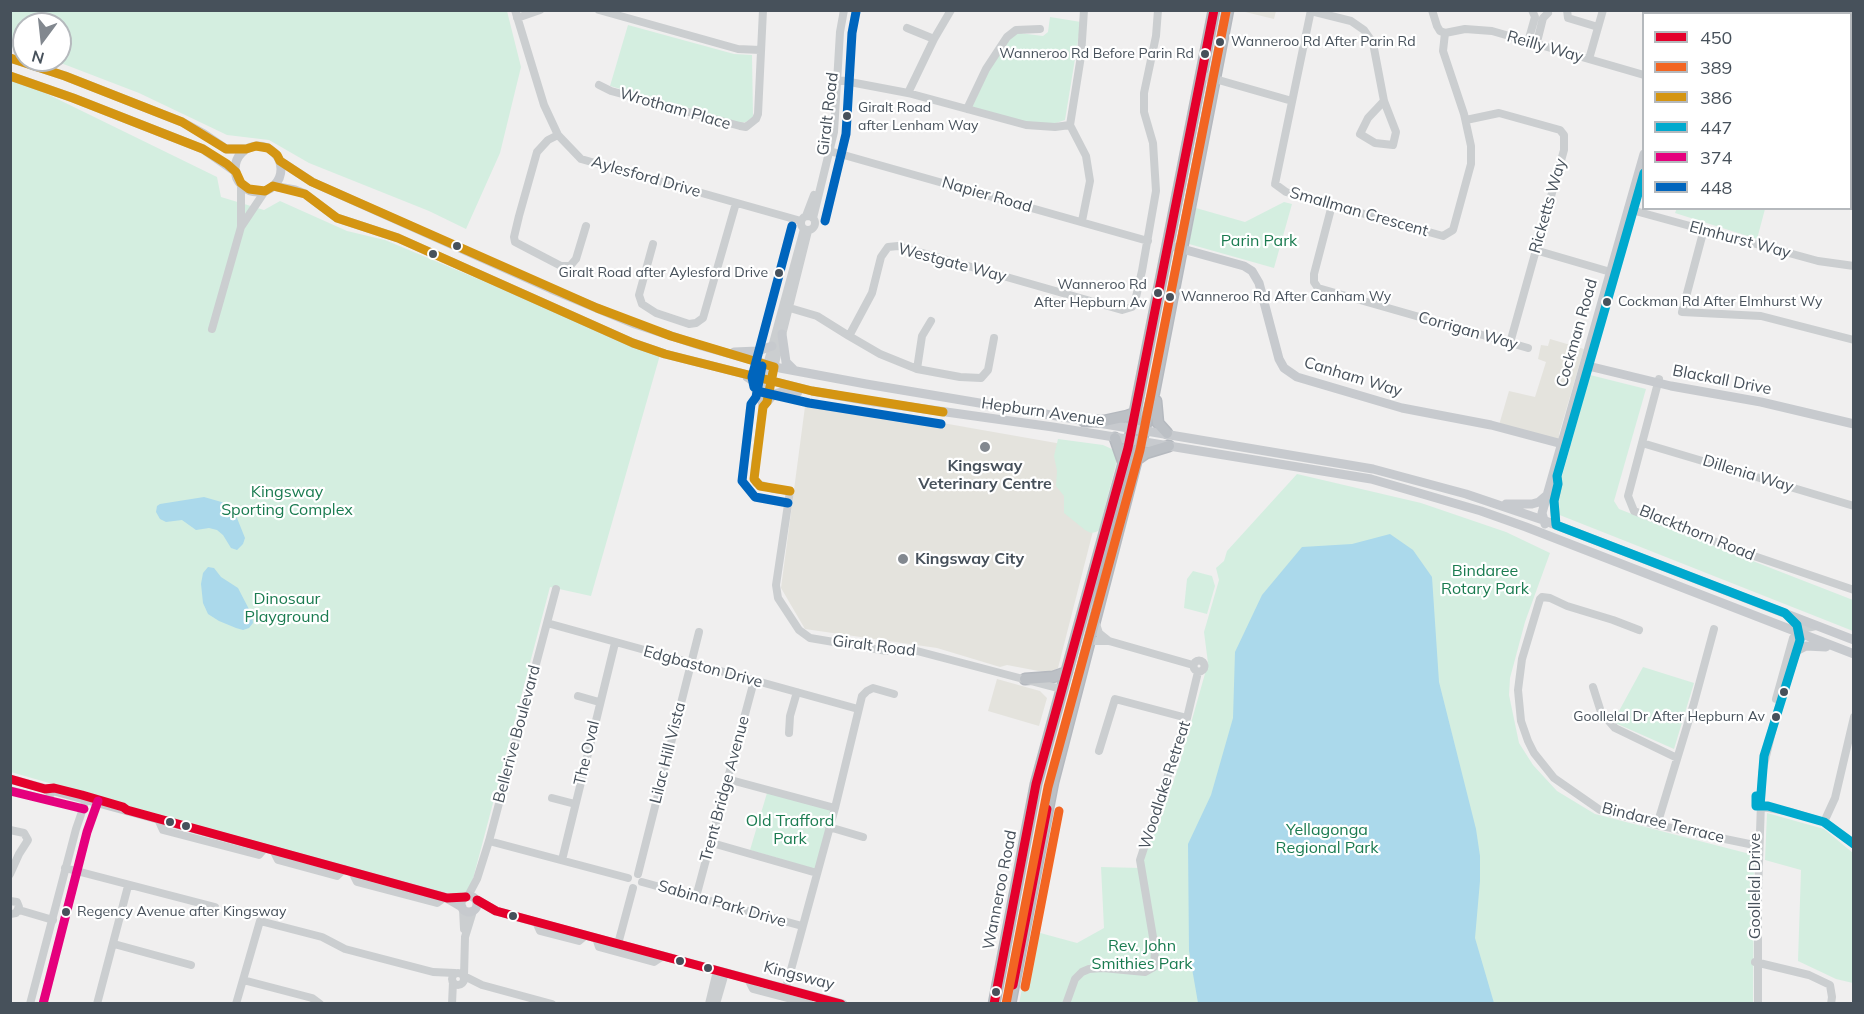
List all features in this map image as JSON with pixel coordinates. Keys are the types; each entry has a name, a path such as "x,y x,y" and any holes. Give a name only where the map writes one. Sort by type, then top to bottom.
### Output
{"highway":[{"name":"Wanneroo Road","path":"994,1004 1036,784 1131,435 1214,10"},
{"name":"Wanneroo Road","path":"1010,1004 1053,782 1088,641 1139,458 1154,392 1228,10"},
{"path":"1154,392 1158,423 1167,433"},
{"path":"1084,421 1104,421 1135,413"},
{"path":"1115,438 1124,464"},
{"path":"1139,458 1146,453 1169,446"},
{"path":"1102,545 1110,535 1116,518 1122,519"},
{"path":"1053,782 1053,762 1065,705 1061,689 1066,689 1072,684 1089,619 1096,615"},
{"path":"1025,679 1053,678 1067,672"},
{"path":"1001,965 1012,964 1018,960"}],"main road":[{"path":"10,58 65,76 190,125 226,149 246,149 256,146 268,148 277,155 280,161 281,170 278,180 269,189 249,189 241,183 236,172 203,149 10,75"},
{"path":"236,172 238,158 246,149"},
{"name":"Hepburn Avenue","path":"280,161 312,182 588,304 662,333 722,352 795,371 1084,421 1131,435 1167,433 1373,469 1498,504 1854,640"},
{"name":"Cockman Road","path":"1543,520 1542,513 1546,496 1563,447 1642,162"},
{"name":"Cockman Road","path":"1630,209 1642,176"},
{"name":"Hepburn Avenue","path":"269,189 295,190 305,194 337,218 398,238 633,343 665,354 812,391 1115,438 1131,435"},
{"name":"Canham Way","path":"1167,248 1244,266 1252,271 1259,283 1279,359 1284,368 1297,377 1402,408 1491,425 1563,447"},
{"path":"782,334 786,362 795,371"},
{"path":"722,352 758,351 772,346"},
{"name":"Blackall Drive","path":"1587,362 1658,381 1854,422"},
{"path":"742,374 753,381 758,397 763,403 777,393 812,391"},
{"name":"Hepburn Avenue","path":"1144,436 1169,446 1371,479 1481,511 1558,538 1850,653"},
{"name":"Cockman Road","path":"1543,520 1547,514 1563,447"},
{"path":"1556,525 1554,501 1558,484 1557,476"},
{"path":"1498,504 1532,504 1546,496"},
{"path":"1526,527 1543,520 1547,528 1558,538"},
{"path":"1797,651 1814,645 1850,653"},
{"name":"Kingsway","path":"10,779 49,790 54,788 123,811 127,810 446,898 472,902 536,922 843,1004"},
{"name":"Kingsway","path":"446,898 469,912 472,902"}],"street":[{"path":"516,14 540,10"},
{"path":"599,10 738,49 760,50 763,10"},
{"name":"Giralt Road","path":"770,366 782,334 786,307 807,223 837,115 835,42 839,10"},
{"name":"Giralt Road","path":"836,79 844,10"},
{"path":"908,93 951,10"},
{"path":"1082,221 1090,181 1086,156 1070,125 1081,56 1084,10"},
{"name":"Westgate Way","path":"849,336 872,293 882,257 888,247 898,246 1122,310 1128,310 1134,304 1156,191 1153,143 1144,112 1144,93 1156,36 1158,10"},
{"path":"1432,10 1440,32 1445,33 1443,51 1466,120"},
{"path":"1528,42 1535,17 1532,10"},
{"path":"1567,10 1568,18 1598,27"},
{"path":"1589,59 1603,10"},
{"path":"1311,11 1351,21 1365,30 1373,43 1384,102 1396,132 1393,146 1375,143 1360,134 1368,118 1384,102"},
{"name":"Smallman Crescent","path":"1311,11 1275,184 1286,192 1443,236 1453,230 1471,164 1471,146 1466,120"},
{"path":"1538,38 1543,18 1548,13"},
{"name":"Aylesford Drive","path":"516,14 544,105 558,135 581,159 807,223"},
{"path":"907,28 934,39"},
{"path":"968,109 987,69 1007,37 1016,30 1040,28"},
{"name":"Reilly Way","path":"1445,33 1480,29 1642,74"},
{"name":"Wrotham Place","path":"599,85 610,91 746,127 752,124 758,114 760,50"},
{"path":"1202,75 1292,101"},
{"path":"836,79 908,93 1026,125 1055,127 1070,125"},
{"name":"Ricketts Way","path":"1466,120 1499,113 1560,130 1564,135 1564,150 1510,343"},
{"path":"558,135 548,140 537,152 514,242 561,266 570,266 576,259 586,226"},
{"name":"Napier Road","path":"829,150 1148,241"},
{"path":"212,329 241,227 241,183"},
{"path":"241,227 269,189"},
{"path":"653,244 639,295 642,304 657,313 689,324 696,323 704,318 736,203"},
{"name":"Corrigan Way","path":"1332,205 1314,274 1314,282 1318,288 1528,348"},
{"name":"Elmhurst Way","path":"1630,209 1818,261 1854,266"},
{"path":"1704,230 1682,312 1761,316 1854,340"},
{"path":"1535,250 1612,272"},
{"path":"786,307 817,316 880,354 917,369 960,377 981,378 988,370 994,338"},
{"name":"Giralt Road","path":"786,307 772,346 754,479 760,486 790,491 776,585 778,598 799,630 810,638 887,651 918,651 1061,689"},
{"path":"917,369 922,336 931,321"},
{"name":"Blackthorn Road","path":"1658,381 1628,496 1634,511 1748,554 1854,590"},
{"name":"Dillenia Way","path":"1641,442 1854,506"},
{"name":"Bellerive Boulevard","path":"465,937 477,879 556,589"},
{"name":"Bindaree Terrace","path":"1639,630 1567,606 1550,597 1542,597 1536,609 1519,676 1519,710 1534,753 1554,778 1600,810 1657,825 1757,846"},
{"path":"1785,613 1795,622 1798,632 1806,627 1817,626"},
{"path":"1096,615 1099,633 1109,641"},
{"name":"Edgbaston Drive","path":"547,623 858,709"},
{"path":"1657,825 1714,629"},
{"name":"Lilac Hill Vista","path":"638,874 699,632"},
{"name":"Goollelal Drive","path":"1758,806 1764,756 1797,651 1800,640 1798,632"},
{"name":"Goollelal Drive","path":"1754,1004 1759,759 1793,638 1798,632"},
{"name":"Woodlake Retreat","path":"1066,1004 1075,978 1089,969 1145,972 1154,967 1155,949 1140,860 1187,718 1196,668 1109,641 1088,641"},
{"name":"The Oval","path":"562,860 615,643"},
{"name":"Trent Bridge Avenue","path":"696,897 754,681"},
{"path":"1593,687 1601,712 1615,728 1677,758"},
{"path":"786,988 835,808 862,696 873,688 894,694"},
{"path":"789,733 790,716 797,692"},
{"name":"The Oval","path":"578,696 599,702"},
{"path":"1099,751 1115,699 1187,718"},
{"path":"1824,822 1835,798 1854,717"},
{"path":"727,779 835,808"},
{"path":"10,790 44,799 48,798 49,790"},
{"path":"30,1004 84,798"},
{"name":"The Oval","path":"552,798 575,804"},
{"path":"1758,806 1824,822 1854,844"},
{"path":"829,827 863,837"},
{"path":"10,830 24,833 28,840 10,874"},
{"path":"489,841 628,878 638,874 642,877 642,882 640,887 633,888"},
{"path":"712,843 817,873"},
{"path":"65,868 215,907"},
{"path":"628,878 629,885 633,888"},
{"name":"Sabina Park Drive","path":"642,882 802,927"},
{"path":"97,1004 129,886"},
{"path":"618,944 633,888"},
{"path":"10,901 17,902 19,910"},
{"path":"452,1002 463,959 465,937 463,908"},
{"path":"19,910 53,920"},
{"path":"10,914 16,914 19,910"},
{"path":"236,1004 260,921 322,936 345,949 482,985 520,999 552,1004"},
{"name":"Kingsway","path":"596,938 599,947 654,962 663,956"},
{"path":"114,944 191,965"},
{"path":"1756,962 1809,975 1830,985 1831,1004"},
{"name":"Goollelal Drive","path":"1756,962 1758,1004"},
{"path":"709,1004 721,972"},
{"path":"716,1004 721,972"},
{"name":"Kingsway","path":"748,979 753,989 810,1004"},
{"path":"243,980 312,998 320,1004"}],"shaded area":[{"path":"1237,10 1275,10 1276,11 1274,19"},
{"path":"1550,339 1584,349 1559,434 1559,442 1499,425 1509,391 1535,397 1546,362 1538,359 1541,345 1548,346"},
{"path":"806,399 1113,453 1058,668 1049,673 1007,665 1000,667 937,648 805,629 781,588"},
{"path":"997,679 1040,691 1047,698 1039,726 988,711"}],"green space":[{"path":"10,11 507,11 521,67 500,153 466,229 429,211 309,163 269,140 227,135 139,93 72,67 72,12 12,12 11,47"},
{"path":"1050,17 1081,22 1065,120 1050,125 1025,123 972,107 991,66 1013,35 1019,33 1043,36 1048,32"},
{"path":"628,25 734,54 752,55 753,117 740,123 610,86"},
{"name":"Kingsway Sporting Complex","path":"11,81 37,89 217,177 221,197 264,210 280,201 347,231 385,240 660,355 591,596 550,587 469,894 458,895 444,892 208,829 11,772"},
{"name":"Parin Park","path":"1284,202 1292,204 1274,268 1189,244 1196,208 1245,222"},
{"path":"1676,210 1765,210 1757,239 1675,213"},
{"path":"1590,375 1646,389 1614,501 1619,509 1853,600 1853,631 1552,512"},
{"path":"1058,439 1103,445 1114,450 1117,457 1099,530 1096,532 1091,533 1085,530 1064,513 1064,496 1056,486 1057,471 1054,456"},
{"name":"Yellagonga Regional Park","path":"1297,474 1421,503 1506,532 1550,553 1525,622 1510,678 1509,695 1519,743 1533,765 1557,791 1595,814 1750,854 1750,857 1754,858 1753,1003 1019,1004 1033,931 1077,943 1104,928 1101,867 1141,868 1149,831 1156,832 1180,762 1208,663 1204,632 1219,580 1216,568 1224,561 1227,551"},
{"path":"1193,571 1212,576 1215,586 1207,614 1184,608 1187,579"},
{"path":"1643,667 1694,683 1674,749 1613,722"},
{"name":"Old Trafford Park","path":"767,793 831,810 815,869 750,850"},
{"path":"1767,813 1824,829 1853,853 1853,983 1836,979 1798,961 1801,870 1765,860"}],"water":[{"path":"204,497 225,503 235,513 245,538 237,550 231,548 217,530 209,528 196,530 182,520 166,522 160,519 156,512 160,504"},
{"path":"1390,534 1413,550 1432,577 1439,682 1476,829 1480,856 1475,938 1494,1003 1198,1003 1189,951 1188,844 1211,795 1233,718 1235,652 1262,595 1302,547 1352,544"},
{"path":"208,567 214,568 221,577 238,588 252,615 253,623 249,628 243,630 236,628 208,614 203,603 201,584 203,573"}],"transit line":[{"name":"450","path":"994,1004 1036,784 1128,448 1214,10"},
{"name":"448","path":"825,221 846,134 852,33 856,12"},
{"name":"389","path":"1006,1004 1048,787 1140,450 1226,12"},
{"name":"386","path":"10,58 65,76 182,122 226,149 246,149 256,146 268,148 277,155 280,161 312,182 597,308 671,336 774,367 767,402 763,407 754,479 760,486 790,491"},
{"name":"386","path":"10,76 203,149 227,164 236,172 241,183 249,189 265,191 273,186 305,194 337,218 398,238 633,343 665,354 812,391 943,412"},
{"name":"447","path":"1642,180 1557,476 1558,484 1554,501 1556,525 1785,613 1797,625 1800,640 1764,756 1760,806"},
{"name":"448","path":"792,226 752,377 754,387 761,392 809,403 941,424"},
{"name":"448","path":"762,366 756,397 751,404 742,481 755,497 788,503"},
{"name":"450","path":"10,779 45,789 54,788 82,795 127,810 447,898 466,897"},
{"name":"374","path":"10,791 84,809"},
{"name":"447","path":"1756,796 1756,806 1768,806 1824,822 1854,844"},
{"name":"374","path":"43,1004 87,832 98,801"},
{"name":"450","path":"1013,985 1047,809"},
{"name":"389","path":"1025,987 1059,811"},
{"name":"450","path":"477,900 496,911 841,1004"}],"place":[{"name":"Wanneroo Rd After Parin Rd","path":"1220,42"},
{"name":"Wanneroo Rd Before Parin Rd","path":"1205,54"},
{"name":"Giralt Road after Lenham Way","path":"847,116"},
{"name":"Giralt Road after Aylesford Drive","path":"779,273"},
{"name":"Wanneroo Rd After Hepburn Av","path":"1158,293"},
{"name":"Wanneroo Rd After Canham Wy","path":"1170,297"},
{"name":"Cockman Rd After Elmhurst Wy","path":"1607,302"},
{"name":"Kingsway Veterinary Centre","path":"985,447"},
{"name":"Kingsway City","path":"903,559"},
{"name":"Goollelal Dr After Hepburn Av","path":"1776,717"},
{"name":"Regency Avenue after Kingsway","path":"66,912"}],"park label":[{"name":"Bindaree Rotary Park","path":"1485,580"},
{"name":"Dinosaur Playground","path":"287,608"},
{"name":"Rev. John Smithies Park","path":"1142,955"}]}
